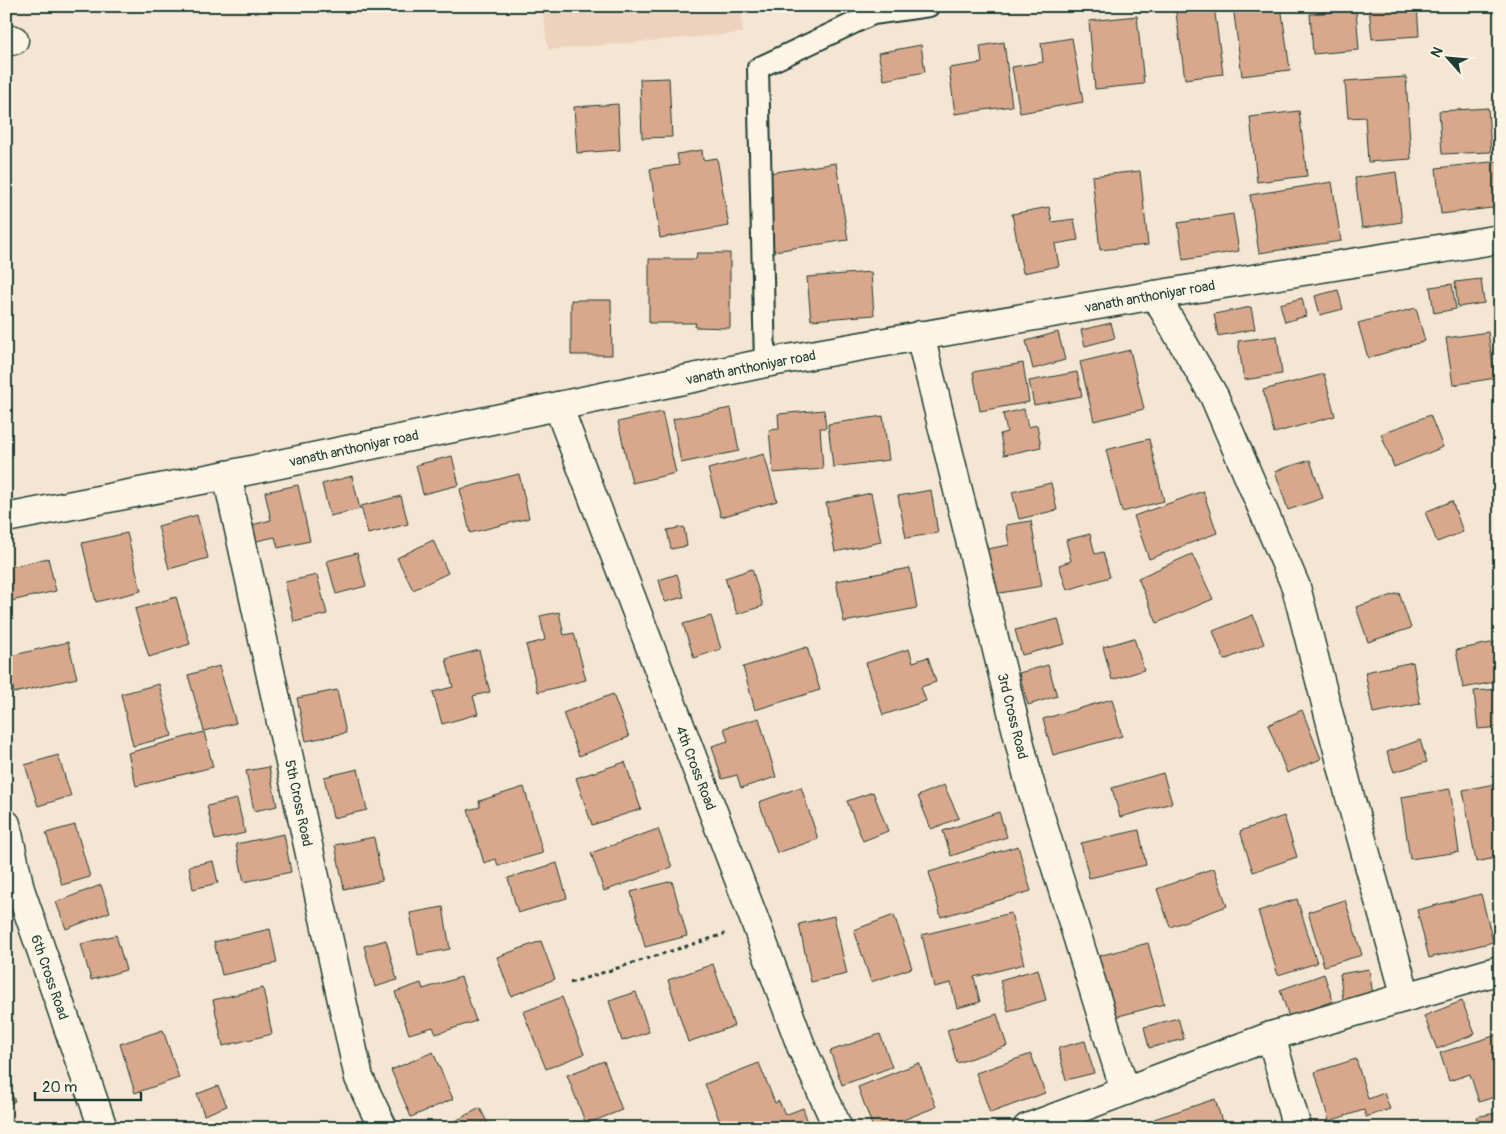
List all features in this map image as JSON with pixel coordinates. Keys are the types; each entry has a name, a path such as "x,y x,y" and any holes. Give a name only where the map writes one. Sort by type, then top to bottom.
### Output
{"street":[{"name":"vanath anthoniyar road","path":"6,518 765,363 1156,295 1500,239"},
{"path":"1156,295 1214,396 1296,587 1350,797 1406,997"},
{"name":"3rd Cross Road","path":"920,335 1028,777 1126,1091"},
{"name":"4th Cross Road","path":"558,406 801,1046 838,1128"},
{"name":"5th Cross Road","path":"227,474 358,1078 383,1128"},
{"name":"6th Cross Road","path":"6,824 20,889 103,1128"},
{"path":"1027,1128 1271,1036 1500,970"},
{"path":"1271,1036 1297,1128"}],"lane":[{"path":"765,363 758,68 873,14 929,6"}],"path":[{"path":"570,984 756,924"}],"shaded area":[{"path":"542,6 741,6 743,33 548,50"}],"building":[{"path":"1175,6 1214,6 1223,74 1185,79"},
{"path":"1233,6 1281,6 1290,70 1242,76"},
{"path":"1369,6 1417,6 1419,36 1372,39"},
{"path":"1356,10 1359,50 1313,54 1310,14"},
{"path":"1137,16 1144,84 1095,89 1089,21"},
{"path":"1072,38 1083,102 1020,113 1012,67 1043,62 1041,43"},
{"path":"1004,42 1012,106 955,114 949,68 982,63 980,46"},
{"path":"921,45 925,72 884,80 878,53"},
{"path":"1406,77 1411,159 1368,162 1365,117 1348,118 1345,81"},
{"path":"669,78 672,137 642,138 640,79"},
{"path":"618,104 620,150 577,153 574,107"},
{"path":"1488,108 1491,152 1442,154 1439,111"},
{"path":"1299,111 1307,176 1257,182 1250,117"},
{"path":"702,150 703,160 717,158 729,226 660,238 650,169 679,165 677,154"},
{"path":"1500,161 1500,207 1441,214 1436,168"},
{"path":"836,163 848,240 774,251 762,174"},
{"path":"1140,171 1148,245 1100,250 1092,176"},
{"path":"1396,172 1402,222 1362,228 1355,178"},
{"path":"1332,182 1341,241 1259,253 1250,195"},
{"path":"1049,207 1052,222 1074,219 1078,240 1055,244 1059,266 1023,273 1012,214"},
{"path":"1233,214 1239,251 1183,260 1178,223"},
{"path":"697,253 730,253 730,328 695,327 696,323 649,323 649,259 696,259"},
{"path":"871,272 874,315 811,320 807,277"},
{"path":"1481,279 1484,303 1458,307 1455,282"},
{"path":"1452,284 1456,309 1434,313 1430,287"},
{"path":"1338,290 1343,309 1320,315 1315,296"},
{"path":"1302,298 1306,316 1285,322 1280,304"},
{"path":"571,300 611,300 612,355 571,355"},
{"path":"1251,307 1255,329 1218,336 1214,314"},
{"path":"1416,308 1425,341 1368,358 1358,323"},
{"path":"1111,323 1115,338 1085,346 1081,330"},
{"path":"1058,332 1065,360 1033,369 1026,341"},
{"path":"1488,332 1495,378 1453,385 1446,338"},
{"path":"1277,336 1282,374 1244,380 1238,341"},
{"path":"1130,350 1144,409 1094,421 1080,362"},
{"path":"1023,363 1029,402 980,411 973,372"},
{"path":"1077,372 1082,396 1034,405 1029,381"},
{"path":"1324,374 1335,416 1274,433 1263,390"},
{"path":"731,408 739,451 681,463 673,419"},
{"path":"1024,409 1028,427 1037,425 1041,447 1004,455 1000,434 1007,432 1003,414"},
{"path":"824,410 826,428 820,428 823,469 773,473 769,430 779,429 778,414"},
{"path":"662,412 676,473 632,483 618,422"},
{"path":"1430,415 1443,447 1394,467 1381,434"},
{"path":"883,416 889,460 833,467 828,424"},
{"path":"1149,439 1164,501 1122,512 1106,450"},
{"path":"764,454 777,501 721,517 708,469"},
{"path":"452,456 459,485 423,494 416,465"},
{"path":"1310,460 1323,498 1288,510 1275,471"},
{"path":"519,474 529,518 470,533 460,489"},
{"path":"352,476 360,509 330,516 322,484"},
{"path":"1051,483 1057,510 1019,519 1012,492"},
{"path":"298,485 310,541 278,548 275,537 252,542 248,526 271,520 265,492"},
{"path":"931,490 938,533 906,538 898,496"},
{"path":"1203,491 1217,533 1149,559 1134,516"},
{"path":"871,493 881,542 835,552 826,503"},
{"path":"401,496 408,524 368,534 361,506"},
{"path":"1452,501 1463,532 1437,542 1425,512"},
{"path":"197,515 208,558 169,569 158,526"},
{"path":"1031,521 1042,586 994,594 987,549 1009,545 1006,525"},
{"path":"684,527 687,546 671,549 667,530"},
{"path":"127,533 141,591 96,602 82,543"},
{"path":"1090,534 1095,554 1103,552 1110,577 1067,590 1059,565 1071,561 1066,540"},
{"path":"433,540 448,573 413,590 397,558"},
{"path":"357,553 366,586 336,594 327,561"},
{"path":"1192,554 1213,599 1157,623 1138,578"},
{"path":"48,558 56,591 6,602 6,568"},
{"path":"910,568 917,608 844,622 836,581"},
{"path":"752,569 763,606 737,614 725,578"},
{"path":"677,574 684,597 665,602 659,580"},
{"path":"317,575 327,614 294,622 285,582"},
{"path":"1399,593 1411,628 1368,642 1356,607"},
{"path":"176,597 190,644 149,657 135,609"},
{"path":"559,612 564,635 574,633 586,680 538,692 526,645 545,640 540,616"},
{"path":"1253,615 1264,644 1224,660 1213,631"},
{"path":"711,616 721,649 694,658 683,624"},
{"path":"1058,619 1065,644 1022,655 1015,630"},
{"path":"1134,638 1144,670 1112,680 1103,647"},
{"path":"1500,641 1500,681 1463,688 1456,650"},
{"path":"68,642 77,678 14,693 6,657"},
{"path":"807,647 820,690 755,710 743,667"},
{"path":"909,649 913,662 928,657 936,682 921,687 926,701 883,715 866,663"},
{"path":"479,650 490,692 473,696 478,714 442,724 433,692 453,687 446,659"},
{"path":"1413,662 1420,704 1373,713 1365,672"},
{"path":"1048,665 1057,696 1028,705 1019,673"},
{"path":"219,666 236,723 204,731 188,675"},
{"path":"159,684 172,736 133,746 121,694"},
{"path":"1500,689 1500,727 1478,729 1474,691"},
{"path":"337,690 346,733 306,741 297,698"},
{"path":"613,694 629,737 579,756 563,713"},
{"path":"1112,699 1122,736 1053,755 1043,719"},
{"path":"1302,710 1321,759 1287,773 1268,725"},
{"path":"759,718 776,777 741,788 737,775 722,779 712,746 728,741 724,728"},
{"path":"204,732 213,767 136,786 128,753"},
{"path":"1420,740 1427,762 1394,772 1387,752"},
{"path":"58,755 71,796 38,806 25,765"},
{"path":"625,762 641,809 592,825 576,778"},
{"path":"269,767 277,806 254,811 246,771"},
{"path":"358,769 367,810 333,818 324,777"},
{"path":"1163,773 1172,803 1120,817 1112,788"},
{"path":"1500,783 1500,857 1476,862 1463,790"},
{"path":"944,785 959,818 931,829 918,796"},
{"path":"524,787 543,853 498,866 496,859 484,863 468,810 480,807 479,801"},
{"path":"801,787 818,839 777,853 759,802"},
{"path":"1450,789 1459,852 1410,859 1401,797"},
{"path":"873,792 888,831 863,841 847,801"},
{"path":"237,799 245,833 215,840 207,806"},
{"path":"999,812 1007,837 951,856 943,831"},
{"path":"1284,816 1297,857 1253,872 1240,831"},
{"path":"75,825 90,877 62,885 46,833"},
{"path":"658,829 672,867 604,891 591,853"},
{"path":"1139,830 1146,865 1089,878 1081,843"},
{"path":"284,834 291,872 244,882 236,844"},
{"path":"374,837 382,881 344,889 335,845"},
{"path":"1018,846 1031,891 941,917 929,872"},
{"path":"213,861 218,883 193,889 189,866"},
{"path":"557,863 567,898 518,913 508,878"},
{"path":"1214,868 1227,906 1170,927 1157,889"},
{"path":"672,881 687,936 645,947 631,892"},
{"path":"101,885 110,912 66,929 56,902"},
{"path":"1481,894 1493,942 1429,958 1417,910"},
{"path":"1297,899 1317,963 1278,975 1258,911"},
{"path":"1345,900 1362,955 1324,966 1308,912"},
{"path":"443,907 450,949 418,955 410,913"},
{"path":"1011,913 1024,964 974,977 980,1002 957,1008 951,983 934,987 922,935"},
{"path":"894,915 912,968 871,982 854,930"},
{"path":"834,916 847,974 811,982 799,924"},
{"path":"270,929 277,963 222,975 214,942"},
{"path":"116,935 126,970 91,980 81,944"},
{"path":"386,940 397,980 375,987 364,946"},
{"path":"541,941 555,979 511,996 497,957"},
{"path":"1148,943 1164,1004 1115,1017 1099,956"},
{"path":"713,964 734,1026 688,1042 668,980"},
{"path":"1038,969 1046,1000 1008,1011 1000,980"},
{"path":"1369,969 1373,995 1343,1000 1340,974"},
{"path":"1324,974 1333,1001 1289,1017 1280,990"},
{"path":"461,977 476,1021 436,1034 433,1027 409,1034 395,992 421,983 423,989"},
{"path":"263,988 272,1034 223,1046 213,1000"},
{"path":"636,992 649,1032 622,1041 609,1001"},
{"path":"562,997 584,1054 546,1069 523,1012"},
{"path":"1462,1001 1475,1034 1437,1049 1424,1016"},
{"path":"997,1014 1007,1046 957,1063 947,1030"},
{"path":"1178,1018 1184,1039 1149,1048 1144,1027"},
{"path":"163,1030 179,1078 135,1093 120,1044"},
{"path":"880,1034 892,1067 842,1085 830,1051"},
{"path":"1500,1034 1500,1095 1479,1102 1470,1074 1449,1081 1440,1053"},
{"path":"1085,1041 1094,1073 1066,1080 1058,1048"},
{"path":"433,1052 453,1099 411,1117 391,1070"},
{"path":"1031,1054 1045,1093 990,1113 976,1073"},
{"path":"1356,1059 1368,1099 1384,1093 1390,1109 1366,1117 1364,1110 1329,1121 1315,1072"},
{"path":"604,1061 622,1110 586,1124 567,1075"},
{"path":"759,1063 775,1103 779,1101 785,1115 803,1108 810,1128 719,1128 722,1127 705,1084"},
{"path":"919,1063 936,1107 883,1128 873,1128 858,1087"},
{"path":"6,1083 15,1101 6,1105"},
{"path":"218,1086 227,1106 204,1115 197,1094"},
{"path":"1215,1099 1224,1128 1157,1128 1154,1119"},
{"path":"480,1108 490,1128 442,1128"},
{"path":"1500,1112 1500,1128 1479,1128 1476,1117"}]}
